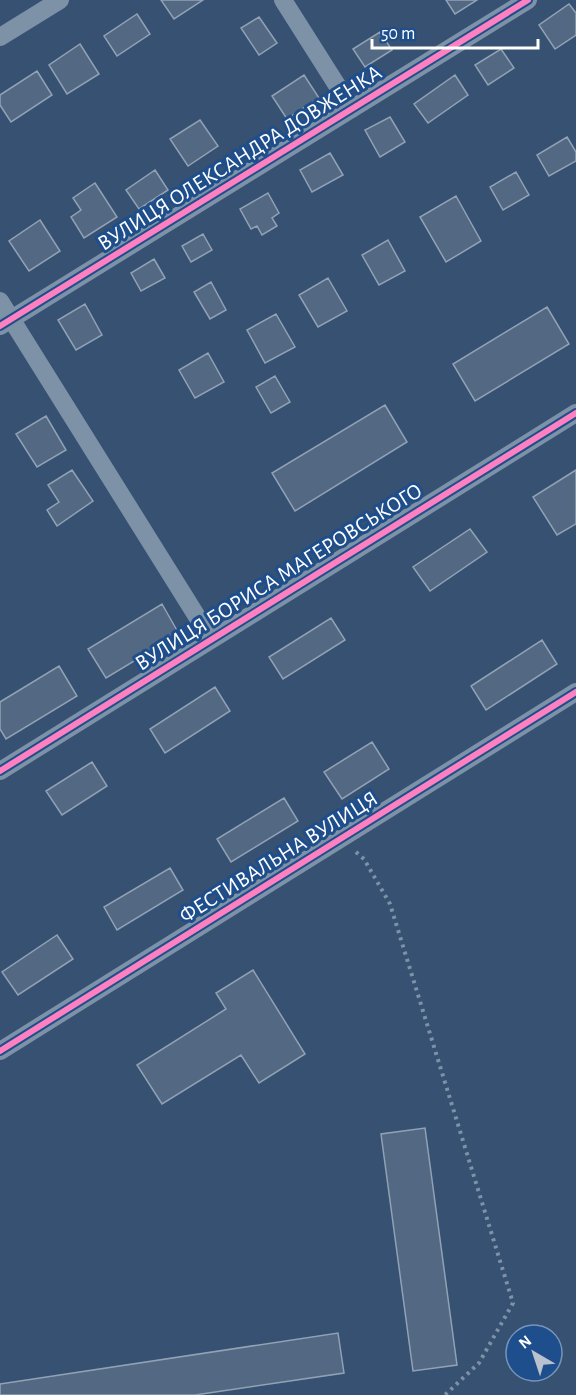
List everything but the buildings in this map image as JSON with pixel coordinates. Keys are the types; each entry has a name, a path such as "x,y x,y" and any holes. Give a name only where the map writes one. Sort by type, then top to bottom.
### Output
{"street":[{"path":"0,37 60,0"},
{"path":"283,0 352,109"},
{"name":"ВУЛИЦЯ ОЛЕКСАНДРА ДОВЖЕНКА","path":"6,323 528,0"},
{"path":"0,301 6,323 211,639"},
{"name":"ВУЛИЦЯ БОРИСА МАГЕРОВСЬКОГО","path":"0,771 576,414"},
{"name":"ФЕСТИВАЛЬНА ВУЛИЦЯ","path":"0,1051 576,692"}],"path":[{"path":"339,839 364,859 390,904 513,1303 479,1364 445,1395"}],"cycle path":[{"path":"0,326 528,0"},
{"path":"0,771 576,413"},
{"path":"0,1051 576,692"}]}
